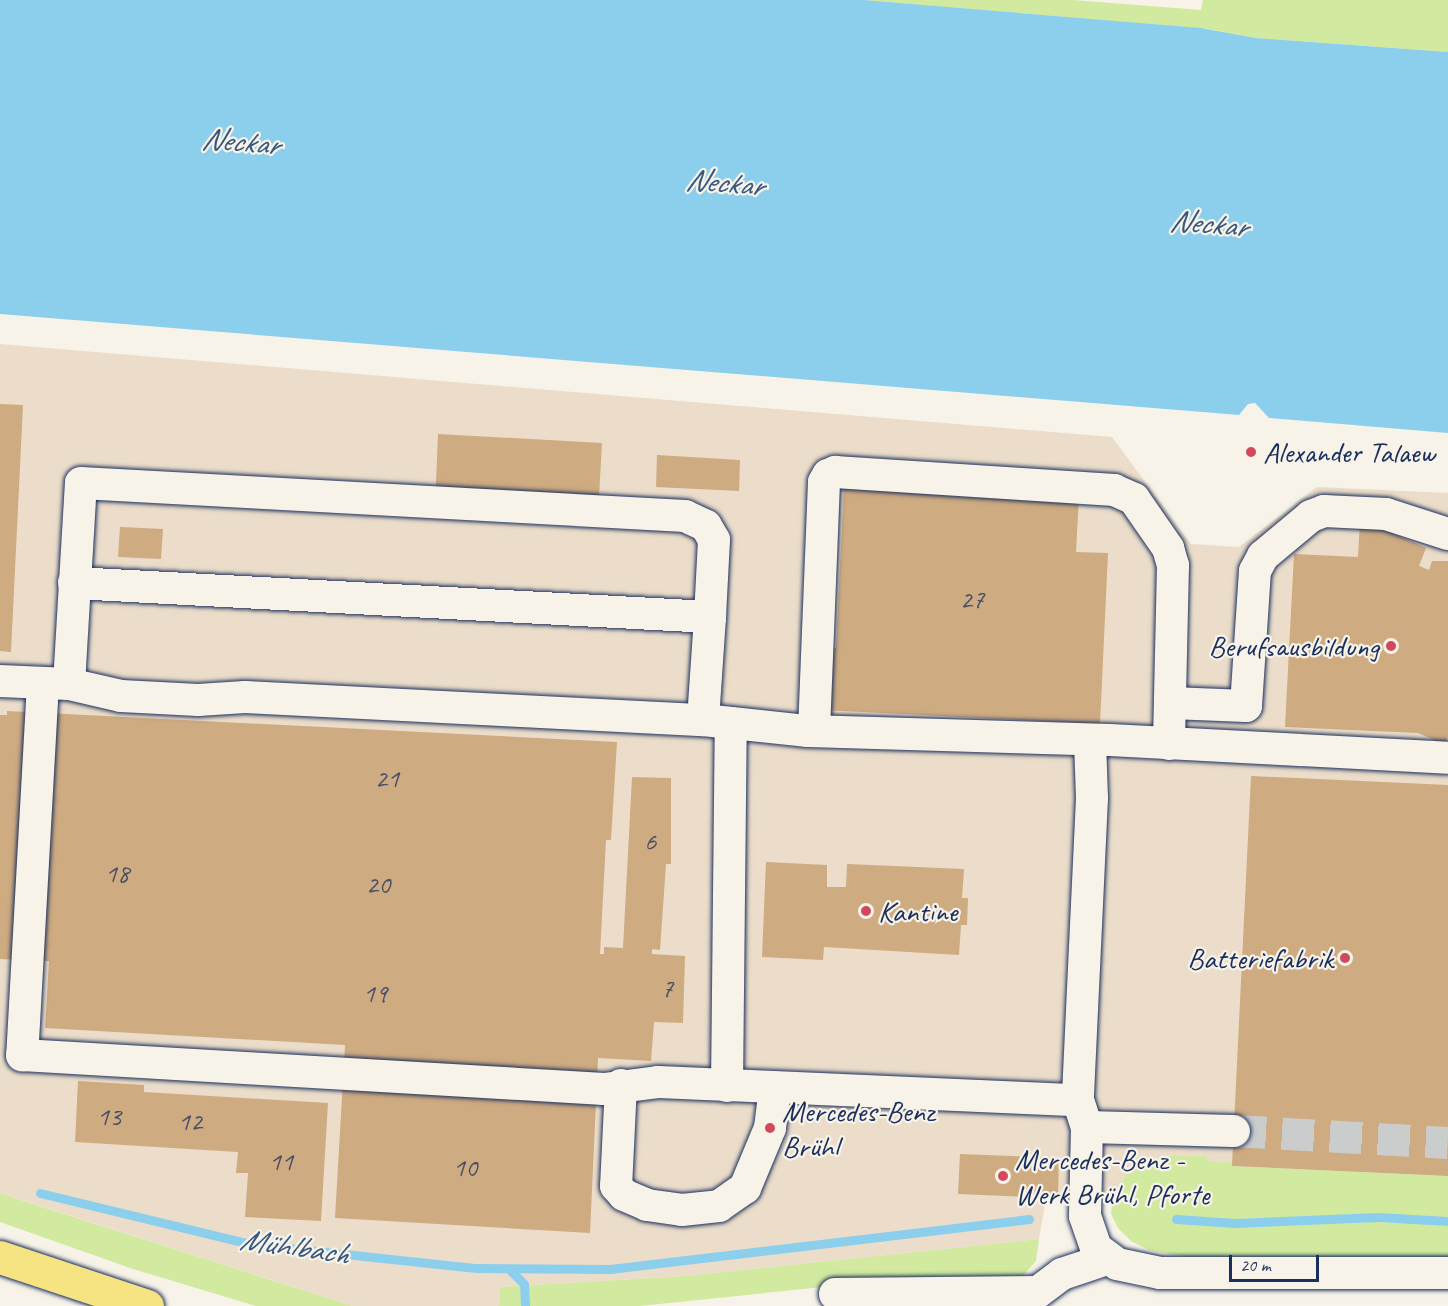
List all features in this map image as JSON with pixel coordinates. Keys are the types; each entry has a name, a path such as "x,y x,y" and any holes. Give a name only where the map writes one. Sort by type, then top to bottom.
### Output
{"highway":[{"path":"0,1257 147,1306"}],"street":[{"path":"814,731 824,482 828,475 835,472 1114,490 1130,495 1171,556 1169,744"},
{"path":"727,1086 717,722 710,617 714,540 706,526 693,517 81,483 74,584 56,684 13,982 22,1055 604,1089 658,1082 727,1086 775,1087 1082,1113 1234,1131"},
{"path":"1171,703 1246,706 1255,570 1263,556 1311,516 1324,511 1386,514 1448,534"},
{"path":"74,584 710,617"},
{"path":"0,681 56,684 121,696 209,700 244,697 717,722 814,731 1169,744 1448,758"},
{"path":"1090,741 1092,798 1082,1113 1088,1234 1107,1259 1128,1268 1160,1273 1448,1273"},
{"path":"621,1085 616,1186 624,1195 647,1205 682,1210 719,1206 745,1188 770,1128 775,1087"},
{"path":"835,1294 1038,1292 1062,1274 1107,1259"}],"shaded area":[{"path":"0,344 1112,437 1191,544 1239,547 1317,487 1448,493 1448,1176 1232,1166 1233,1162 1207,1161 1207,1156 1173,1155 1129,1168 1112,1201 1046,1198 1039,1239 685,1276 500,1287 499,1306 353,1306 0,1193"}],"green space":[{"path":"864,0 1073,0 1201,10 1203,0 1448,0 1448,52 1256,38 1208,29"},
{"path":"1173,1155 1207,1156 1207,1161 1233,1162 1233,1166 1448,1176 1448,1258 1197,1259 1149,1250 1131,1241 1118,1228 1111,1214 1112,1201 1129,1168"},
{"path":"0,1193 353,1306 256,1306 133,1269 0,1222"},
{"path":"1039,1239 1036,1261 1021,1278 852,1284 640,1306 499,1306 500,1287 685,1276"}],"water":[{"name":"Neckar","path":"0,0 864,0 1201,28 1256,38 1448,52 1448,433 1269,418 1255,403 1248,404 1239,415 0,314"}],"building":[{"path":"0,404 23,405 11,652 0,651"},
{"path":"438,434 602,443 598,515 435,506"},
{"path":"657,455 740,460 739,491 656,487"},
{"path":"844,485 1079,496 1076,552 1108,553 1100,724 822,710 825,647 836,648"},
{"path":"1360,519 1426,548 1419,566 1429,570 1432,561 1448,561 1448,737 1444,744 1418,733 1285,727 1294,554 1358,557"},
{"path":"120,527 163,529 161,559 118,557"},
{"path":"7,711 617,742 611,840 606,840 600,954 604,954 604,947 623,948 632,777 671,778 671,864 666,864 660,950 652,949 652,954 685,956 683,1023 654,1022 651,1061 598,1058 590,1233 335,1218 345,1045 45,1028 49,961 0,959 0,715 7,715"},
{"name":"Batteriefabrik","path":"1251,776 1448,785 1448,1176 1232,1166"},
{"name":"Kantine","path":"766,862 827,865 827,887 846,887 847,864 964,869 962,898 968,898 967,925 961,925 959,955 824,947 823,960 762,957"},
{"path":"78,1081 144,1085 144,1092 328,1103 321,1221 245,1217 248,1173 236,1173 238,1152 75,1142"},
{"name":"Mercedes-Benz - Werk Brühl, Pforte","path":"960,1154 1059,1158 1058,1198 958,1194"}],"waterway":[{"path":"40,1193 251,1244 477,1268 610,1269 1029,1219"},
{"path":"1176,1219 1235,1223 1378,1217 1448,1221"},
{"name":"Mühlbach","path":"509,1269 524,1284 525,1306"}],"tunnel":[{"path":"1234,1131 1448,1143"}],"place":[{"name":"Alexander Talaew","path":"1251,452"},
{"name":"Berufsausbildung","path":"1391,646"},
{"name":"Kantine","path":"866,911"},
{"name":"Batteriefabrik","path":"1345,958"},
{"name":"Mercedes-Benz Brühl","path":"770,1128"},
{"name":"Mercedes-Benz - Werk Brühl, Pforte","path":"1003,1176"}]}
